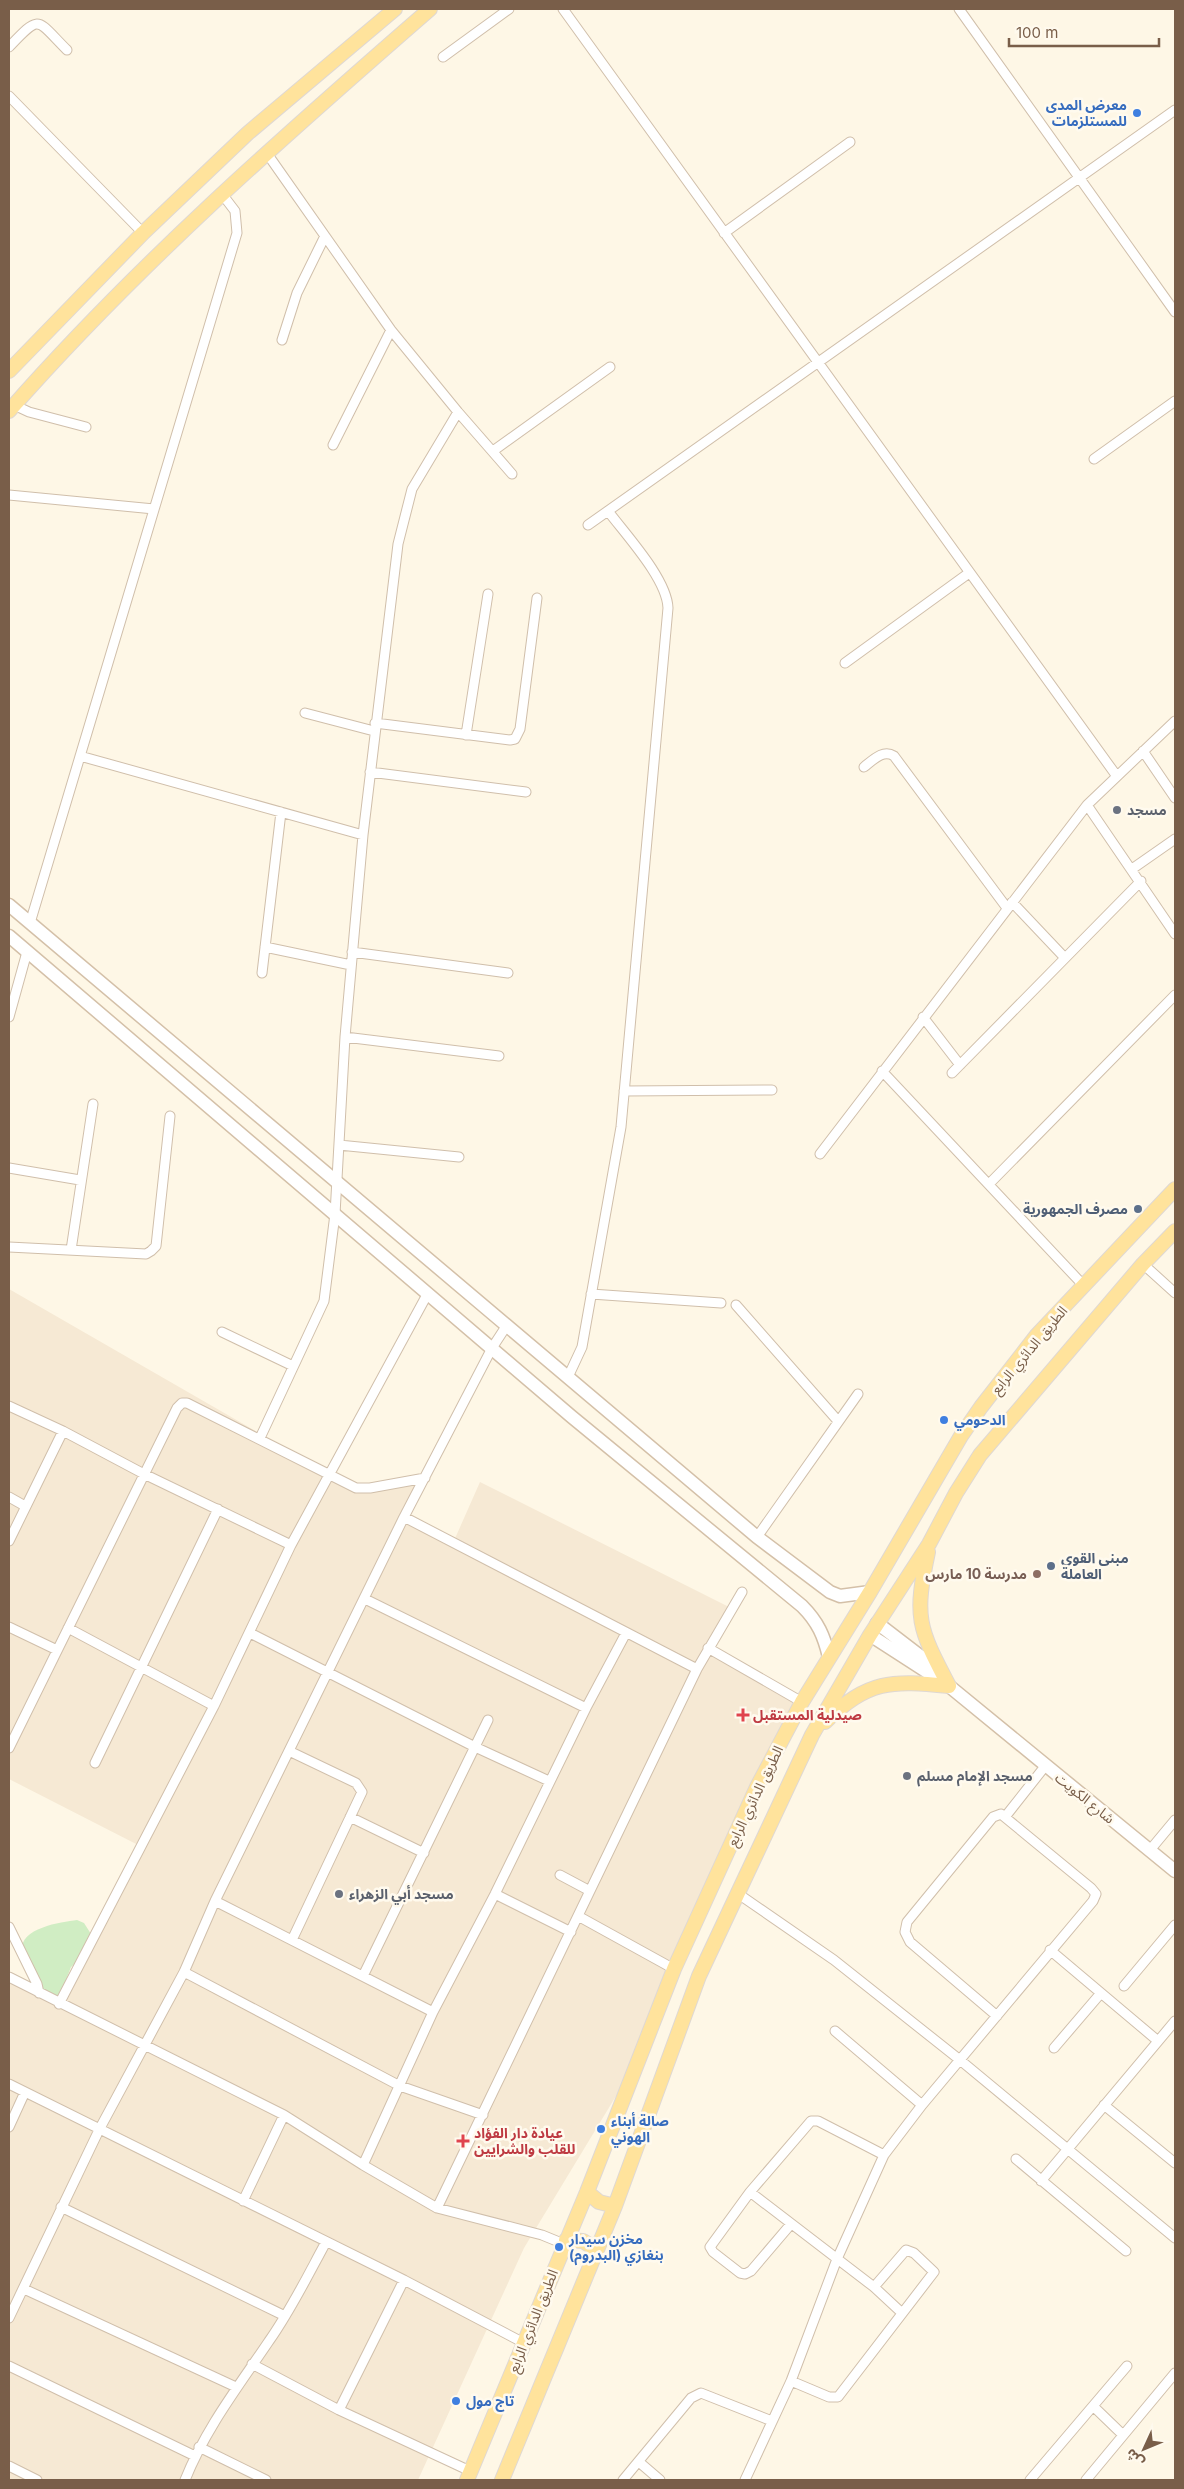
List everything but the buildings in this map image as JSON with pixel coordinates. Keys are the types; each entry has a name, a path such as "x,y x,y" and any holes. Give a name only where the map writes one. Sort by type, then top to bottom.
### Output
{"main road":[{"path":"9,371 144,233 248,133 395,9"},
{"path":"12,408 141,273 266,152 430,9"},
{"path":"9,905 757,1536 830,1592 840,1596 870,1592"},
{"path":"9,936 572,1417 802,1606 819,1625 825,1636 829,1657"},
{"name":"الطريق الدائري الرابع","path":"469,2476 587,2192 674,1969 757,1787 802,1702 870,1592 961,1436 981,1407 1037,1336 1175,1189"},
{"name":"الطريق الدائري الرابع","path":"502,2480 615,2206 699,1976 812,1735 874,1629 929,1544 956,1493 980,1455 1143,1264 1175,1230"},
{"path":"812,1735 847,1702 869,1689 894,1683 948,1686 931,1652 919,1620 919,1597 929,1544"},
{"name":"شارع الكويت","path":"874,1629 948,1686 1175,1871"},
{"path":"587,2192 599,2202 615,2206"},
{"path":"565,2242 583,2241 597,2250"}],"street":[{"path":"443,58 509,9"},
{"path":"563,9 1116,775"},
{"path":"959,9 1175,312"},
{"path":"9,47 30,26 36,23 42,24 67,50"},
{"path":"9,96 144,233"},
{"path":"588,525 1175,110"},
{"path":"724,233 850,142"},
{"path":"266,152 391,330 512,474"},
{"path":"30,923 237,233 235,212 222,194"},
{"path":"282,340 297,293 325,236"},
{"path":"333,445 391,330"},
{"path":"493,452 610,367"},
{"path":"1094,459 1175,401"},
{"path":"12,408 86,427"},
{"path":"260,1438 324,1301 335,1214 344,1037 363,835 398,544 406,507 419,476 458,412"},
{"path":"9,495 154,509"},
{"path":"568,1377 582,1347 616,1158 624,1091 668,608 665,590 661,583 608,511"},
{"path":"845,662 969,573"},
{"path":"466,735 488,594"},
{"path":"305,713 375,727 510,740 518,734 537,598"},
{"path":"820,1154 1086,806 1116,775 1175,721"},
{"path":"1143,751 1175,798"},
{"path":"864,767 881,754 889,753 894,756 1009,905 1065,958"},
{"path":"80,756 363,835"},
{"path":"370,772 526,792"},
{"path":"1086,806 1141,881 1175,934"},
{"path":"262,973 281,812"},
{"path":"1132,869 1175,839"},
{"path":"952,1073 1141,881"},
{"path":"265,946 351,964"},
{"path":"9,1017 27,952"},
{"path":"352,952 508,974"},
{"path":"989,1184 1175,995"},
{"path":"923,1017 960,1064"},
{"path":"344,1037 499,1056"},
{"path":"882,1071 1084,1286"},
{"path":"624,1091 772,1090"},
{"path":"71,1250 80,1180 93,1104"},
{"path":"9,1247 146,1254 152,1252 156,1246 170,1116"},
{"path":"339,1145 459,1157"},
{"path":"9,1168 80,1180"},
{"path":"1143,1264 1175,1293"},
{"path":"60,2004 214,1706 291,1545 428,1293"},
{"path":"591,1294 721,1303"},
{"path":"736,1305 838,1421"},
{"path":"9,2318 99,2130 184,1972 216,1901 404,1517 492,1348 507,1325"},
{"path":"222,1332 293,1366"},
{"path":"757,1536 858,1394"},
{"path":"9,1748 177,1408 182,1404 188,1403 330,1475 362,1489 425,1478"},
{"path":"9,1406 291,1545"},
{"path":"9,1541 63,1431"},
{"path":"9,1497 25,1506"},
{"path":"95,1763 218,1509"},
{"path":"404,1517 696,1669"},
{"path":"437,2208 696,1669 742,1592"},
{"path":"365,1599 586,1708"},
{"path":"9,1627 57,1650"},
{"path":"68,1628 214,1706"},
{"path":"250,1633 475,1747 549,1781"},
{"path":"363,2165 433,2012 495,1894 549,1781 626,1633"},
{"path":"708,1648 802,1702"},
{"path":"363,1976 488,1720"},
{"path":"289,1751 360,1786 362,1792 292,1940"},
{"path":"1005,1817 1046,1766"},
{"path":"745,2480 791,2381 837,2259 884,2155 922,2105 997,2016 1050,1950 1093,1901 1096,1894 1092,1888 1001,1814 993,1817 907,1922 905,1928 910,1942 997,2016"},
{"path":"350,1817 424,1853"},
{"path":"1150,1850 1175,1820"},
{"path":"560,1875 590,1891"},
{"path":"737,1893 834,1960 960,2060 1175,2238"},
{"path":"495,1894 571,1932"},
{"path":"216,1901 433,2012"},
{"path":"578,1916 674,1969"},
{"path":"1124,1986 1175,1925"},
{"path":"9,1927 37,1984 39,1993"},
{"path":"1050,1950 1158,2041"},
{"path":"184,1972 400,2086 483,2115"},
{"path":"9,1977 284,2115 363,2165 437,2208 565,2242"},
{"path":"1054,2048 1100,1992"},
{"path":"1041,2181 1175,2021"},
{"path":"835,2031 922,2105"},
{"path":"9,2084 404,2280 524,2343"},
{"path":"9,2127 25,2092"},
{"path":"1104,2105 1175,2163"},
{"path":"243,2201 284,2115"},
{"path":"791,2224 748,2273 740,2273 713,2252 710,2247 712,2241 750,2192 811,2121 818,2121 884,2155"},
{"path":"1016,2159 1126,2251"},
{"path":"750,2192 874,2287 902,2313"},
{"path":"61,2207 285,2316"},
{"path":"185,2480 197,2452 236,2387 285,2316 326,2242"},
{"path":"791,2381 836,2398 934,2272 914,2252 906,2250 874,2287"},
{"path":"339,2410 404,2280"},
{"path":"24,2289 236,2387"},
{"path":"252,2364 469,2476"},
{"path":"9,2366 197,2452 266,2480"},
{"path":"1030,2480 1127,2366"},
{"path":"1086,2480 1175,2373"},
{"path":"623,2480 691,2398 701,2393 772,2421"},
{"path":"1093,2406 1123,2435"},
{"path":"639,2462 660,2480"},
{"path":"9,2466 37,2480"}],"shaded area":[{"path":"9,1289 356,1489 424,1478 403,1517 453,1543 480,1482 731,1608 708,1648 799,1701 639,2058 524,2248 418,2480 9,2480 9,1978 59,2004 140,1846 9,1779"}],"green space":[{"path":"77,1920 84,1923 91,1934 84,1956 71,1967 59,1997 39,1990 24,1961 23,1943 27,1937 42,1928 61,1922"}],"place":[{"name":"معرض المدى للمستلزمات","path":"1137,113"},
{"name":"مسجد","path":"1117,810"},
{"name":"مصرف الجمهورية","path":"1138,1209"},
{"name":"الدحومي","path":"944,1420"},
{"name":"مبنى القوى العاملة","path":"1051,1566"},
{"name":"مدرسة 10 مارس","path":"1037,1574"},
{"name":"صيدلية المستقبل","path":"743,1715"},
{"name":"مسجد الإمام مسلم","path":"907,1776"},
{"name":"مسجد أبي الزهراء","path":"339,1894"},
{"name":"صالة أبناء الهوني","path":"601,2129"},
{"name":"عيادة دار الفؤاد للقلب والشرايين","path":"463,2141"},
{"name":"مخزن سيدار بنغازي (البدروم)","path":"559,2247"},
{"name":"تاج مول","path":"456,2401"}]}
